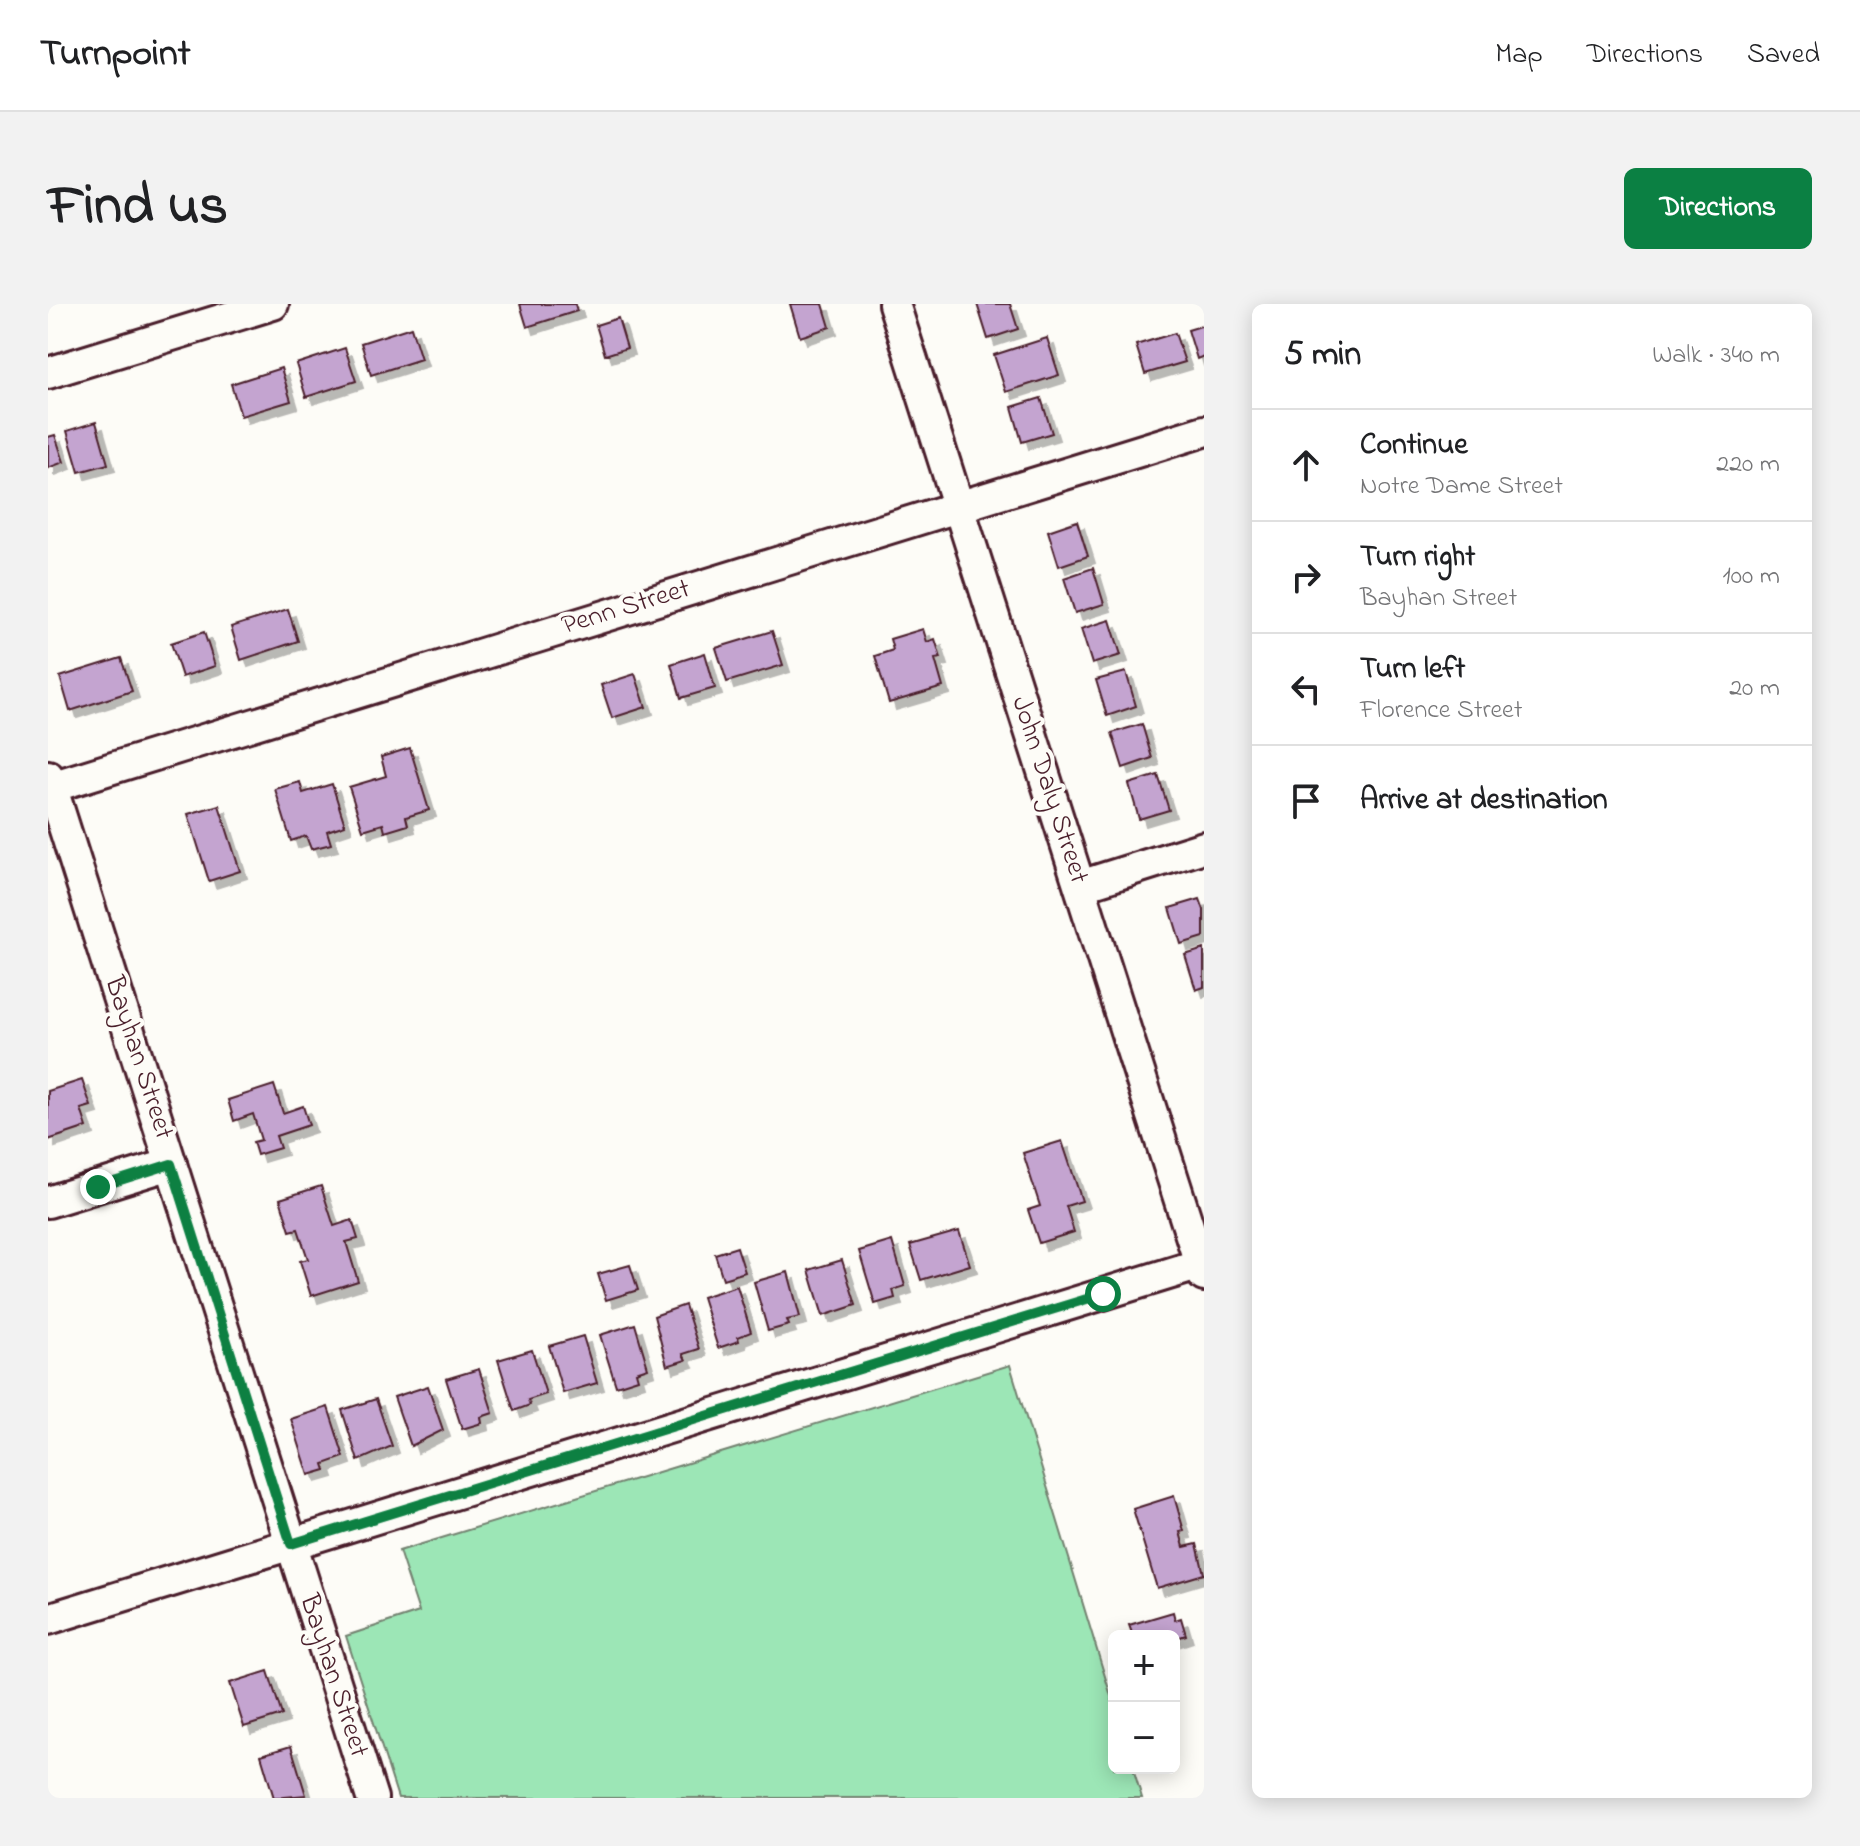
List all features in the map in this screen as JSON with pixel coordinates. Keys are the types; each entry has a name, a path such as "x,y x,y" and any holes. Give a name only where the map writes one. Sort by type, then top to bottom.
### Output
{"street":[{"path":"48,373 273,304"},
{"name":"John Daly Street","path":"894,304 1203,1267"},
{"name":"Penn Street","path":"49,783 959,505 1003,495 1204,431"},
{"name":"Bayhan Street","path":"49,783 372,1798"},
{"path":"1080,886 1204,847"},
{"path":"48,1202 171,1164"},
{"path":"48,1619 1203,1267"}],"green space":[{"path":"1010,1365 1108,1686 1108,1774 1135,1774 1142,1798 398,1798 346,1636 419,1612 399,1551"}],"building":[{"path":"520,304 575,304 577,311 527,327"},
{"path":"790,304 823,304 830,327 800,337"},
{"path":"977,304 1010,304 1018,329 988,339"},
{"path":"618,318 627,348 605,355 596,325"},
{"path":"1204,325 1204,356 1197,359 1188,330"},
{"path":"411,327 421,359 371,375 361,343"},
{"path":"1175,333 1185,362 1145,374 1136,345"},
{"path":"1047,338 1059,375 1006,392 994,355"},
{"path":"345,348 356,381 306,397 296,364"},
{"path":"281,368 291,401 241,416 231,384"},
{"path":"1041,398 1052,433 1022,442 1012,407"},
{"path":"96,422 108,464 79,472 67,431"},
{"path":"55,435 64,462 48,468 48,437"},
{"path":"1077,521 1088,556 1059,566 1048,531"},
{"path":"1093,568 1104,604 1075,613 1064,578"},
{"path":"288,609 298,641 241,660 231,627"},
{"path":"1110,620 1121,655 1092,664 1081,629"},
{"path":"923,629 927,642 935,639 941,658 935,659 943,687 889,703 875,656 893,650 890,639"},
{"path":"772,631 783,665 727,682 716,648"},
{"path":"204,632 215,666 182,677 171,643"},
{"path":"705,653 715,688 681,698 671,664"},
{"path":"121,658 132,691 70,711 60,677"},
{"path":"1126,672 1136,706 1107,716 1096,680"},
{"path":"635,674 646,707 612,718 601,685"},
{"path":"1142,724 1152,758 1123,768 1112,733"},
{"path":"410,748 429,810 406,817 408,825 385,832 383,824 363,830 349,787 386,776 381,757"},
{"path":"1158,775 1169,810 1139,819 1129,784"},
{"path":"300,782 303,793 332,784 345,825 327,831 331,844 311,849 306,836 291,841 275,789"},
{"path":"219,805 240,871 209,881 188,814"},
{"path":"1200,899 1204,910 1204,937 1181,944 1170,908"},
{"path":"1204,949 1204,987 1196,990 1185,955"},
{"path":"82,1080 91,1106 81,1109 87,1127 48,1140 48,1091"},
{"path":"274,1085 283,1113 303,1106 309,1125 276,1136 280,1148 257,1155 253,1142 261,1140 253,1114 234,1121 228,1100"},
{"path":"1062,1141 1082,1201 1066,1206 1074,1232 1039,1243 1028,1210 1040,1206 1023,1153"},
{"path":"321,1186 334,1226 352,1220 358,1239 346,1242 358,1281 311,1296 300,1261 308,1259 298,1229 290,1231 280,1199"},
{"path":"959,1231 970,1265 921,1280 910,1245"},
{"path":"892,1241 905,1286 893,1290 895,1298 875,1304 859,1251"},
{"path":"737,1247 745,1272 723,1279 715,1254"},
{"path":"842,1260 856,1305 823,1316 809,1270"},
{"path":"630,1265 638,1290 606,1300 598,1274"},
{"path":"788,1272 800,1317 787,1320 789,1325 768,1331 754,1282"},
{"path":"737,1286 751,1332 738,1337 739,1341 718,1348 702,1297"},
{"path":"685,1305 699,1349 683,1354 686,1360 667,1366 654,1316"},
{"path":"635,1324 648,1368 636,1372 638,1379 616,1386 600,1335"},
{"path":"583,1336 597,1383 563,1393 549,1346"},
{"path":"532,1350 546,1394 528,1400 530,1405 514,1411 498,1360"},
{"path":"479,1369 493,1413 481,1417 482,1423 462,1429 446,1379"},
{"path":"428,1386 443,1430 411,1446 394,1397"},
{"path":"376,1399 392,1446 358,1461 342,1410"},
{"path":"328,1407 344,1457 324,1464 326,1470 309,1475 291,1419"},
{"path":"1174,1496 1184,1531 1180,1532 1184,1547 1197,1544 1204,1574 1157,1588 1133,1509"},
{"path":"1173,1612 1175,1620 1181,1618 1186,1635 1180,1637 1180,1630 1131,1630 1129,1625"},
{"path":"268,1671 282,1715 244,1727 230,1683"},
{"path":"291,1746 306,1795 274,1798 261,1755"}],"route":[{"path":"98,1187 171,1164 291,1544 1103,1294"}]}
